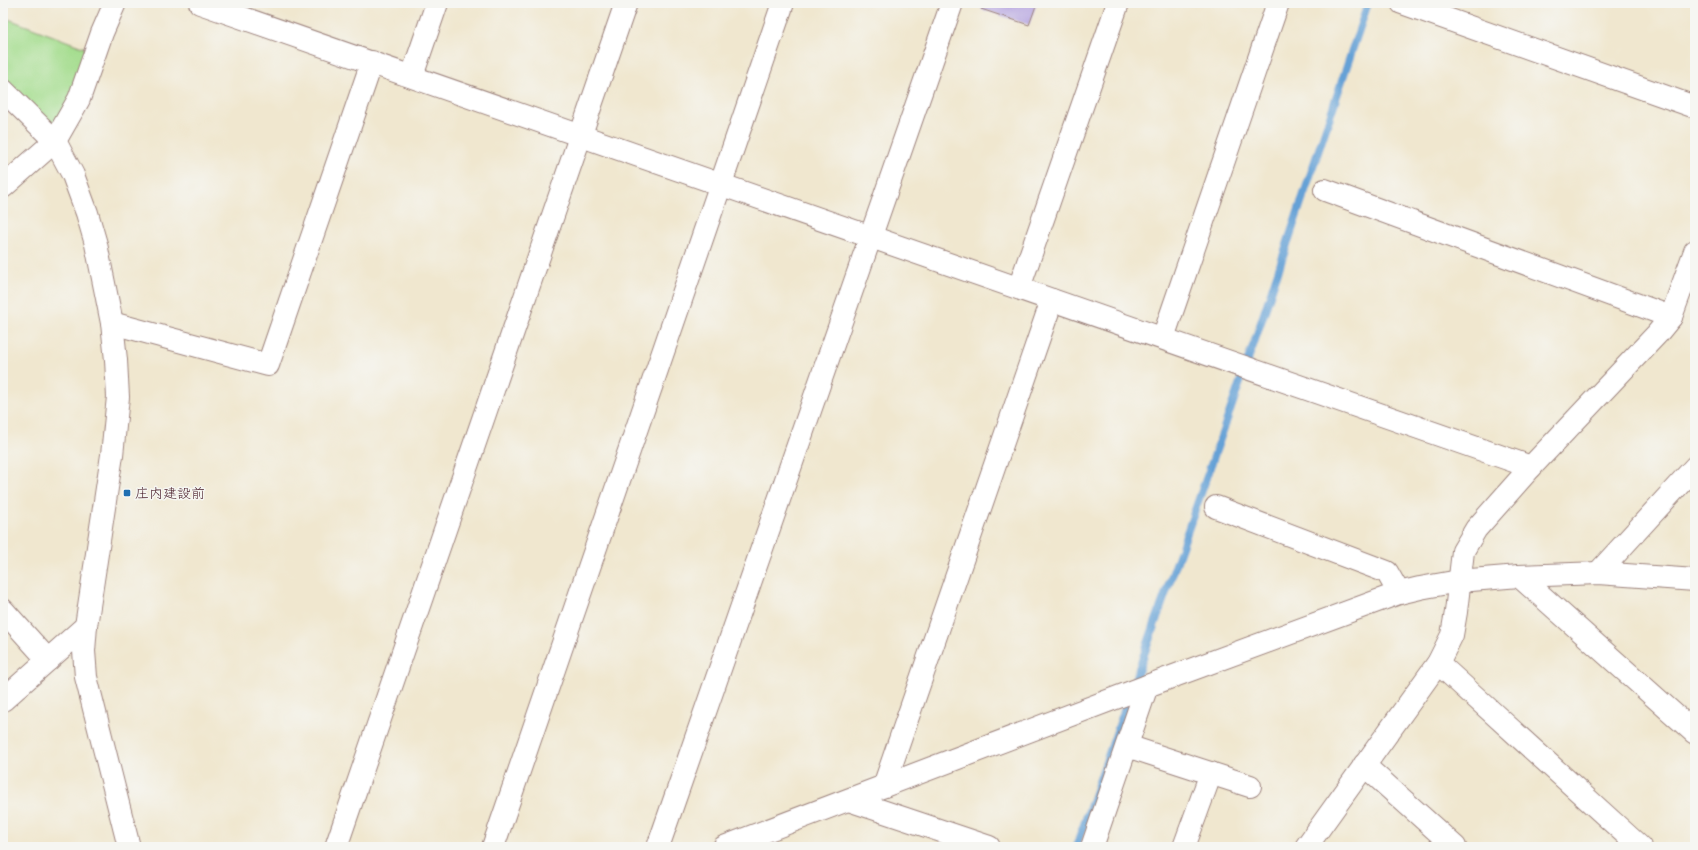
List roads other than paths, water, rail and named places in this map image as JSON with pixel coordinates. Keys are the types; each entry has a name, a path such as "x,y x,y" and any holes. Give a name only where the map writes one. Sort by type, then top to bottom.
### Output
{"street":[{"path":"3,187 55,141 79,99 102,33 115,3"},
{"path":"200,3 1531,467"},
{"path":"412,76 437,3"},
{"path":"336,847 626,3"},
{"path":"493,847 783,3"},
{"path":"658,847 952,3"},
{"path":"1019,288 1118,3"},
{"path":"1162,338 1278,3"},
{"path":"1402,3 1695,107"},
{"path":"112,323 268,365 372,62"},
{"path":"3,90 55,141 73,174 96,244 112,323 118,397 112,455 86,626 84,651 86,677 129,847"},
{"path":"1326,190 1671,317"},
{"path":"1306,847 1438,663 1452,635 1463,551 1476,529 1531,467 1657,334 1671,317 1695,251"},
{"path":"884,786 1052,300"},
{"path":"1598,573 1695,467"},
{"path":"1216,506 1387,572 1399,593"},
{"path":"724,847 1147,686 1399,593 1458,581 1518,576 1598,573 1695,580"},
{"path":"1518,576 1695,733"},
{"path":"3,610 48,660"},
{"path":"3,700 86,626"},
{"path":"1438,663 1640,847"},
{"path":"1092,847 1128,746 1147,686"},
{"path":"1128,746 1250,786"},
{"path":"1364,765 1455,847"},
{"path":"1184,847 1211,773"},
{"path":"849,800 989,847"}],"waterway":[{"path":"1076,847 1254,343 1368,3"}],"place":[{"name":"庄内建設前","path":"127,493"}]}
